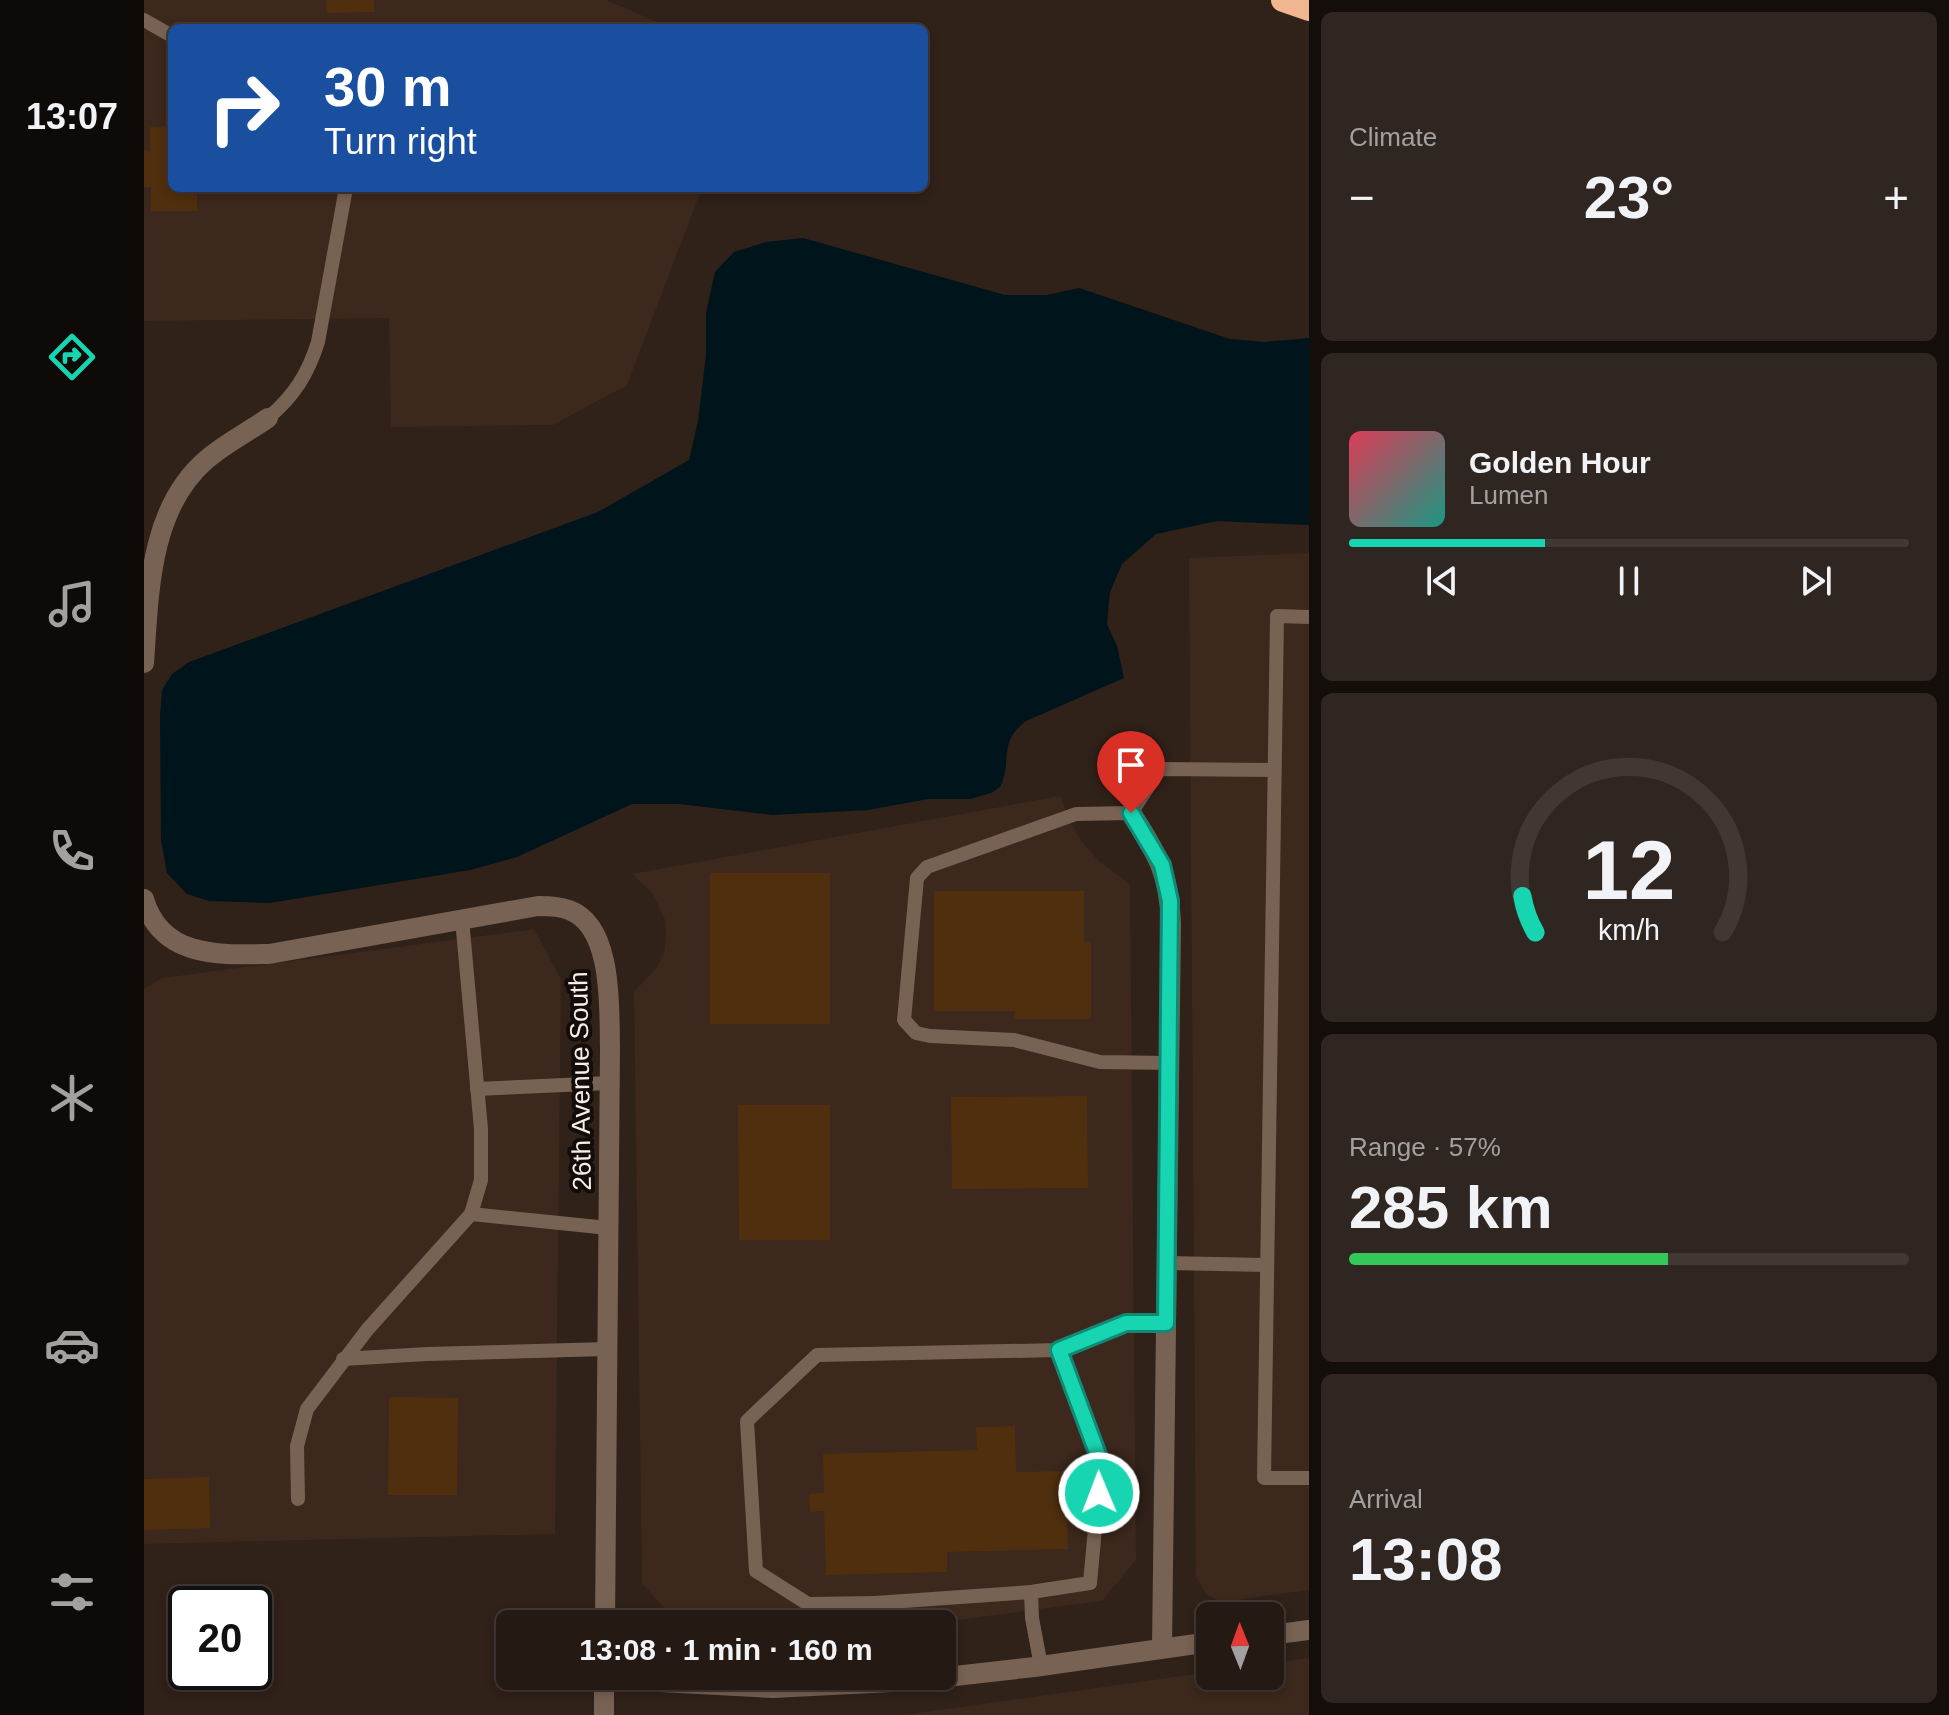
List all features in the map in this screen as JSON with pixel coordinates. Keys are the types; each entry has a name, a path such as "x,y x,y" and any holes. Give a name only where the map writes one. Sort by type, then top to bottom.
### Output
{"highway":[{"path":"1283,0 1309,9"}],"street":[{"path":"144,663 157,552 174,497 207,459 268,418"},
{"path":"1131,813 1156,853 1168,882 1171,924 1162,1648"},
{"name":"26th Avenue South","path":"144,899 158,928 177,943 227,955 269,954 538,906 571,910 594,933 602,950 606,972 609,1083 605,1610"},
{"path":"1284,1633 1309,1630"},
{"path":"956,1673 1041,1666 1196,1644"},
{"path":"604,1690 604,1715"}],"lane":[{"path":"144,20 168,34"},
{"path":"268,418 297,389 311,363 318,342 345,192"},
{"path":"1309,617 1277,616 1264,1478 1309,1478"},
{"path":"1170,1063 1100,1062 1014,1040 916,1033 904,1020 917,878 927,867 1076,814 1131,813 1160,769 1273,770"},
{"path":"298,1499 297,1446 307,1409 343,1359 471,1214 481,1180 481,1129 462,919"},
{"path":"477,1089 609,1083"},
{"path":"471,1214 608,1228"},
{"path":"1167,1263 1267,1265"},
{"path":"1059,1350 1101,1463 1090,1583 1031,1592 875,1603 808,1604 756,1571 747,1421 817,1355 1059,1350 1126,1323 1166,1323"},
{"path":"343,1359 607,1349"},
{"path":"1031,1592 1032,1618 1041,1666"},
{"path":"875,1603 875,1610"}],"shaded area":[{"path":"144,0 606,0 662,24 168,24 168,192 700,192 627,385 553,425 391,427 389,318 144,321"},
{"path":"1309,553 1309,1590 1221,1602 1205,1593 1196,1576 1189,558"},
{"path":"1060,796 1082,842 1099,861 1130,884 1136,1560 1102,1601 956,1620 956,1610 666,1610 642,1583 634,992 657,967 664,952 666,935 665,920 653,894 632,874"},
{"path":"534,929 561,979 555,1534 144,1544 144,989 162,978"},
{"path":"1309,1658 1309,1715 903,1715 1196,1674 1196,1690 1284,1690 1284,1661"}],"water":[{"path":"803,238 1005,295 1047,295 1079,288 1230,339 1265,342 1309,338 1309,525 1217,521 1156,534 1122,564 1110,592 1107,624 1117,646 1124,678 1026,721 1008,745 1004,778 1000,787 991,793 970,799 928,799 868,810 772,815 679,804 632,804 517,857 470,870 270,903 209,901 187,894 167,873 161,840 160,716 162,690 172,674 189,662 598,512 689,460 698,421 706,355 706,313 715,272 734,252 766,242"}],"building":[{"path":"326,0 374,0 374,12 327,13"},
{"path":"168,126 168,192 197,192 197,211 151,211 151,187 144,187 144,150 150,151 150,127"},
{"path":"710,873 830,873 830,1024 710,1024"},
{"path":"934,891 1084,891 1084,942 1091,941 1091,1019 1014,1019 1015,1011 934,1011"},
{"path":"1087,1096 1088,1188 952,1189 951,1097"},
{"path":"738,1105 830,1105 830,1240 739,1240"},
{"path":"389,1397 458,1398 457,1495 388,1495"},
{"path":"1015,1426 1016,1472 1066,1471 1068,1549 947,1552 947,1572 826,1575 824,1511 810,1512 809,1494 824,1493 823,1454 977,1450 976,1427"},
{"path":"209,1477 210,1528 144,1530 144,1479"}],"route":[{"path":"1099,1493 1101,1463 1059,1350 1126,1323 1166,1323 1170,901 1162,865 1131,813"}]}
